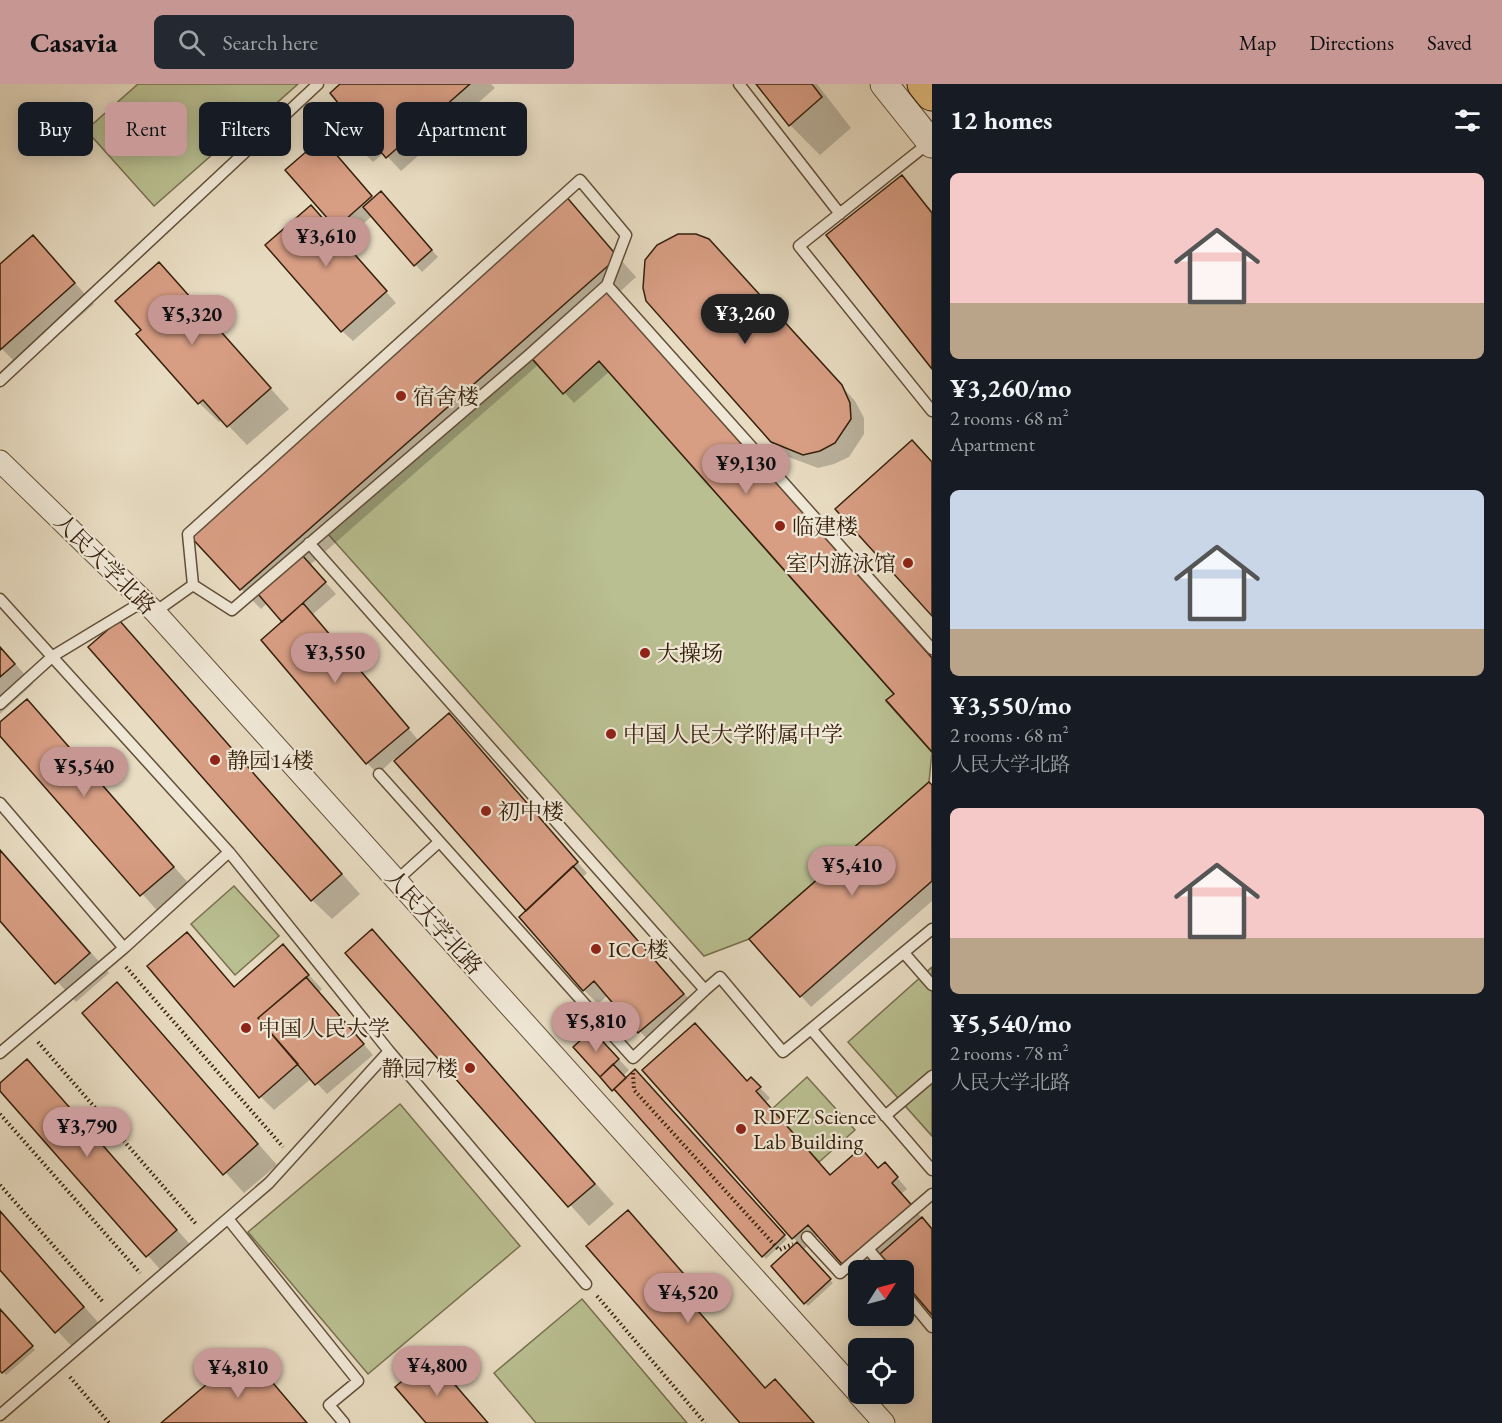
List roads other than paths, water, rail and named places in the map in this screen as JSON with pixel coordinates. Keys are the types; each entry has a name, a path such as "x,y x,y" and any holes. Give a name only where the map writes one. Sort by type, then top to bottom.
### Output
{"main road":[{"path":"924,84 932,94"}],"street":[{"path":"884,84 931,143"},
{"name":"人民大学北路","path":"0,461 149,607 848,1382"},
{"name":"人民大学北路","path":"868,1404 884,1423"}],"lane":[{"path":"0,381 318,84"},
{"path":"739,84 840,214"},
{"path":"931,143 799,246 932,411"},
{"path":"580,180 626,235 608,285 529,356 232,610 193,585 188,534 580,180"},
{"path":"608,285 932,649"},
{"path":"309,543 705,990"},
{"path":"0,704 53,656 193,585"},
{"path":"0,599 230,852 389,1051 586,1284"},
{"path":"379,774 633,1058 720,977 783,1052 932,929"},
{"path":"0,803 120,952"},
{"path":"396,880 439,842"},
{"path":"0,1053 120,952 230,852"},
{"path":"904,953 932,985"},
{"path":"811,1029 932,1170"},
{"path":"0,1415 229,1220 293,1158 389,1051"},
{"path":"885,1116 932,1076"},
{"path":"807,1237 840,1274 932,1194"},
{"path":"229,1220 357,1381 328,1405 344,1423"},
{"path":"868,1249 877,1260"},
{"path":"914,1305 932,1327"}],"place":[{"name":"宿舍楼","path":"401,396"},
{"name":"临建楼","path":"780,526"},
{"name":"室内游泳馆","path":"908,563"},
{"name":"大操场","path":"645,653"},
{"name":"中国人民大学附属中学","path":"611,734"},
{"name":"静园14楼","path":"215,760"},
{"name":"初中楼","path":"486,811"},
{"name":"ICC楼","path":"596,949"},
{"name":"中国人民大学","path":"246,1028"},
{"name":"静园7楼","path":"470,1068"},
{"name":"RDFZ Science Lab Building","path":"741,1129"}]}
